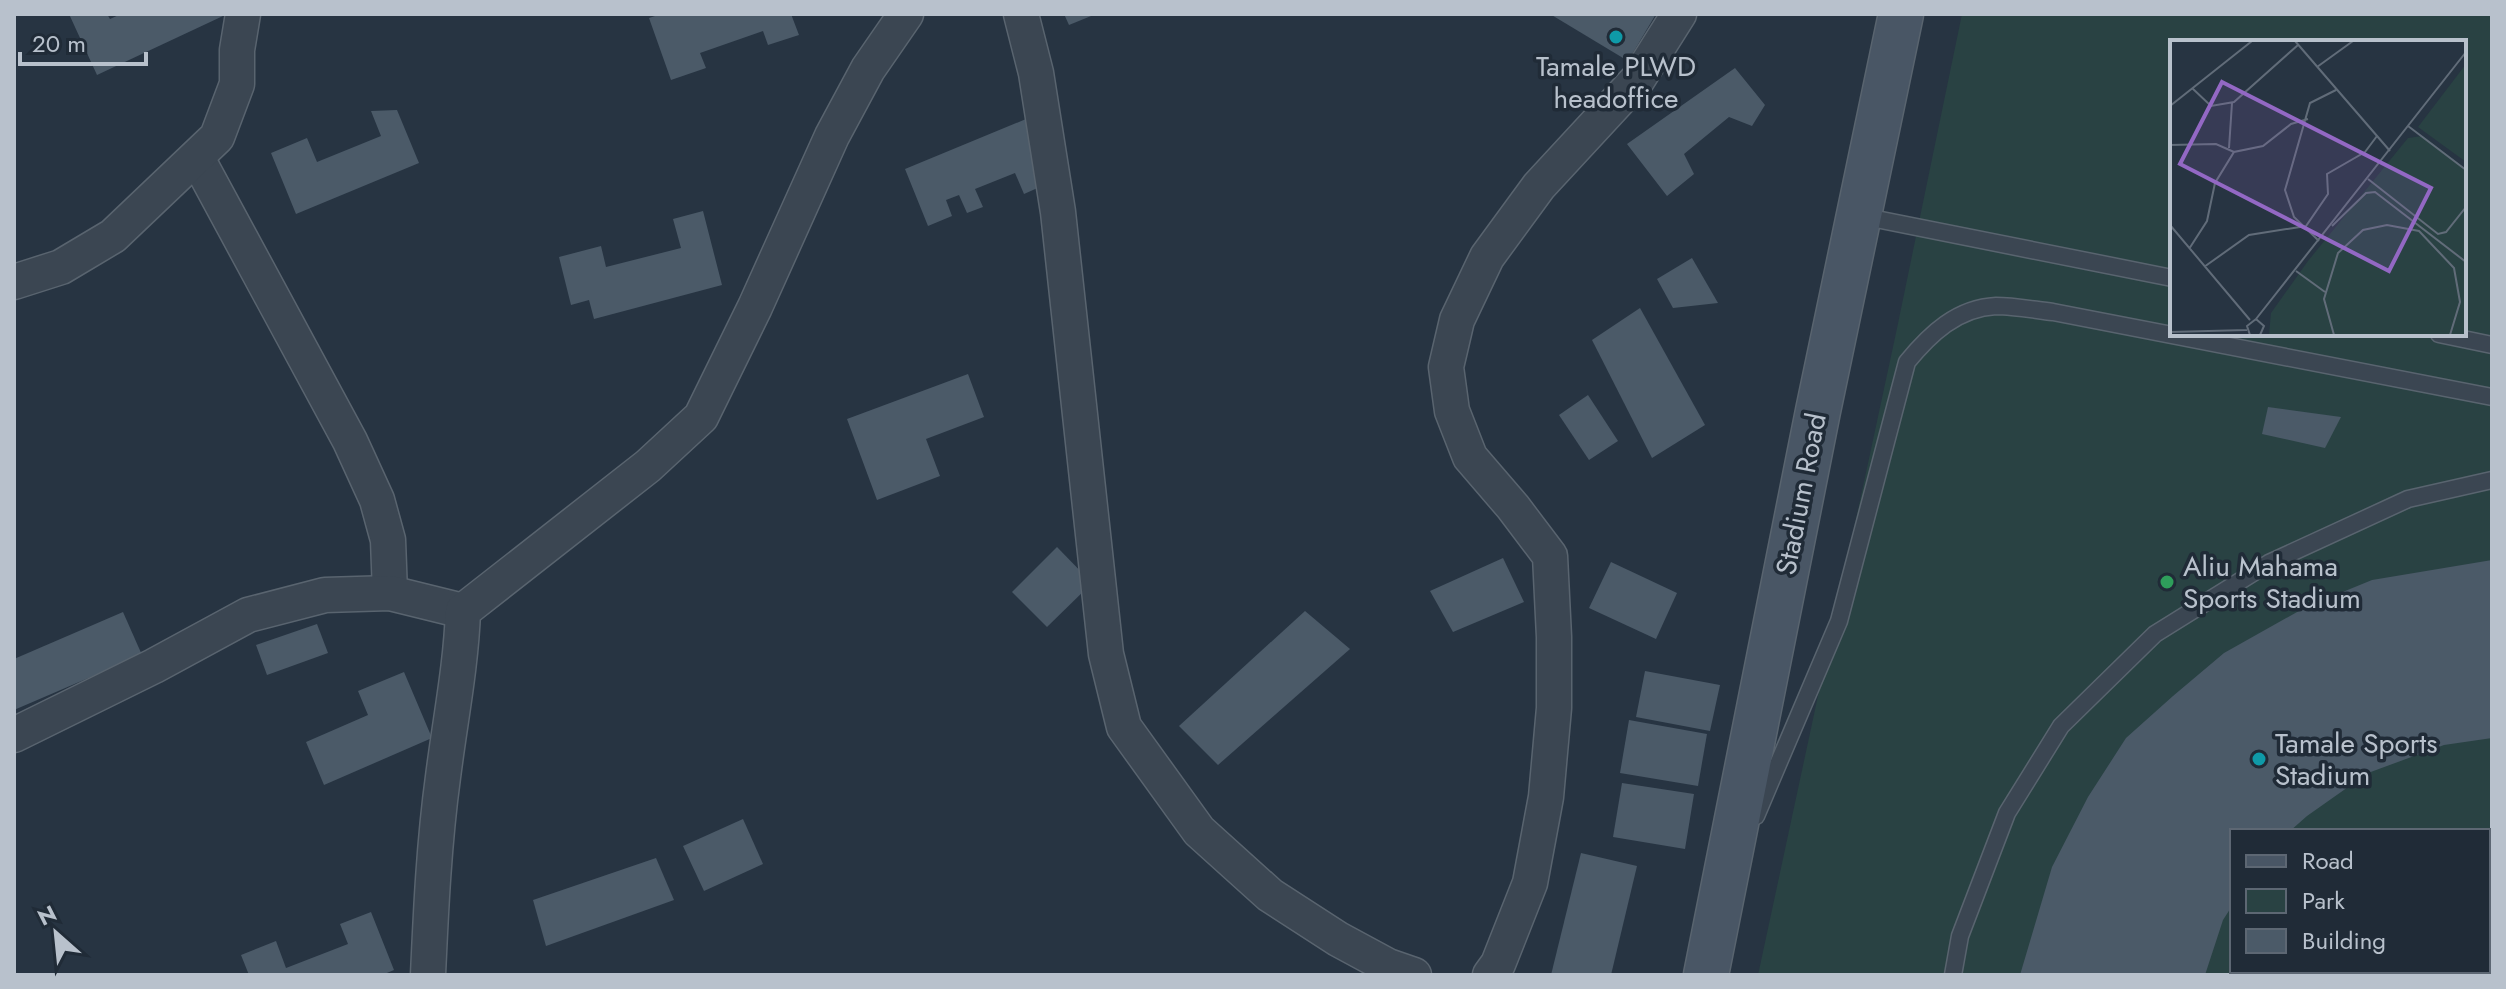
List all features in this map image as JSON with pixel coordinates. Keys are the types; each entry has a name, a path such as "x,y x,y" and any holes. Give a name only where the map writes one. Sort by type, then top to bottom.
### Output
{"main road":[{"name":"Stadium Road","path":"1706,975 1901,14"}],"street":[{"path":"14,282 61,267 113,236 217,137 237,84 237,50 243,14"},
{"path":"428,975 443,779 461,660 463,611 648,466 701,417 755,307 832,136 868,69 906,14"},
{"path":"1021,14 1036,73 1058,212 1106,654 1124,727 1199,831 1270,895 1338,939 1388,966 1414,975"},
{"path":"1490,975 1498,964 1530,883 1546,797 1554,708 1550,556 1470,457 1452,411 1446,367 1457,320 1487,257 1539,186 1638,79 1679,14"},
{"path":"197,158 356,453 377,500 388,540 390,593"},
{"path":"14,735 154,666 248,615 325,595 390,593 463,611"}],"lane":[{"path":"1860,216 2170,278"},
{"path":"1721,898 1839,621 1907,362 1928,336 1948,322 1996,306 2053,312 2170,335"},
{"path":"2177,336 2492,397"},
{"path":"2449,336 2492,345"},
{"path":"1953,975 1960,936 2007,813 2061,726 2155,634 2269,563 2408,499 2492,480"}],"green space":[{"name":"Aliu Mahama Sports Stadium","path":"1962,14 2492,14 2492,975 1758,975"}],"building":[{"path":"69,14 107,14 110,19 121,14 223,16 97,75"},
{"path":"661,14 791,14 799,35 768,45 763,31 700,53 706,68 671,80 649,18"},
{"path":"1064,14 1096,14 1069,25"},
{"name":"Tamale PLWD headoffice","path":"1550,14 1656,14 1628,61"},
{"path":"1735,68 1765,105 1752,126 1729,117 1684,154 1694,174 1667,196 1627,144"},
{"path":"397,110 419,163 296,214 271,153 307,138 317,162 381,136 371,111"},
{"path":"1026,119 1051,182 1024,194 1015,173 975,189 983,207 967,213 959,195 946,200 952,216 928,226 905,169"},
{"path":"703,211 722,285 594,319 589,300 571,305 559,257 601,246 606,267 681,248 673,219"},
{"path":"1692,258 1718,303 1673,308 1657,279"},
{"path":"1640,308 1705,425 1652,458 1592,340"},
{"path":"968,374 984,417 926,439 940,476 877,500 847,419"},
{"path":"1588,395 1618,441 1589,460 1559,415"},
{"path":"2268,407 2341,417 2325,448 2262,434"},
{"path":"1057,547 1092,583 1047,627 1012,592"},
{"path":"1503,558 1524,602 1453,632 1430,591"},
{"name":"Tamale Sports Stadium","path":"2492,560 2492,738 2444,745 2368,773 2292,829 2230,829 2230,909 2223,920 2205,975 2020,975 2052,867 2088,797 2126,738 2224,653 2306,607 2372,580"},
{"path":"1611,562 1677,593 1656,639 1589,608"},
{"path":"1305,611 1350,649 1218,765 1179,726"},
{"path":"123,612 142,655 14,710 14,659"},
{"path":"317,624 328,653 267,675 256,645"},
{"path":"1645,671 1720,685 1710,731 1636,717"},
{"path":"404,672 432,738 324,785 306,742 368,715 358,691"},
{"path":"1629,720 1707,734 1698,786 1620,773"},
{"path":"1622,783 1694,794 1685,849 1613,837"},
{"path":"743,819 763,864 704,891 683,846"},
{"path":"1581,853 1637,866 1611,975 1551,975"},
{"path":"656,858 674,900 546,946 533,900"},
{"path":"371,912 394,970 382,975 249,975 241,955 276,941 286,968 348,944 340,924"}],"place":[{"name":"Tamale PLWD headoffice","path":"1616,37"},
{"name":"Aliu Mahama Sports Stadium","path":"2167,582"},
{"name":"Tamale Sports Stadium","path":"2259,759"}]}
